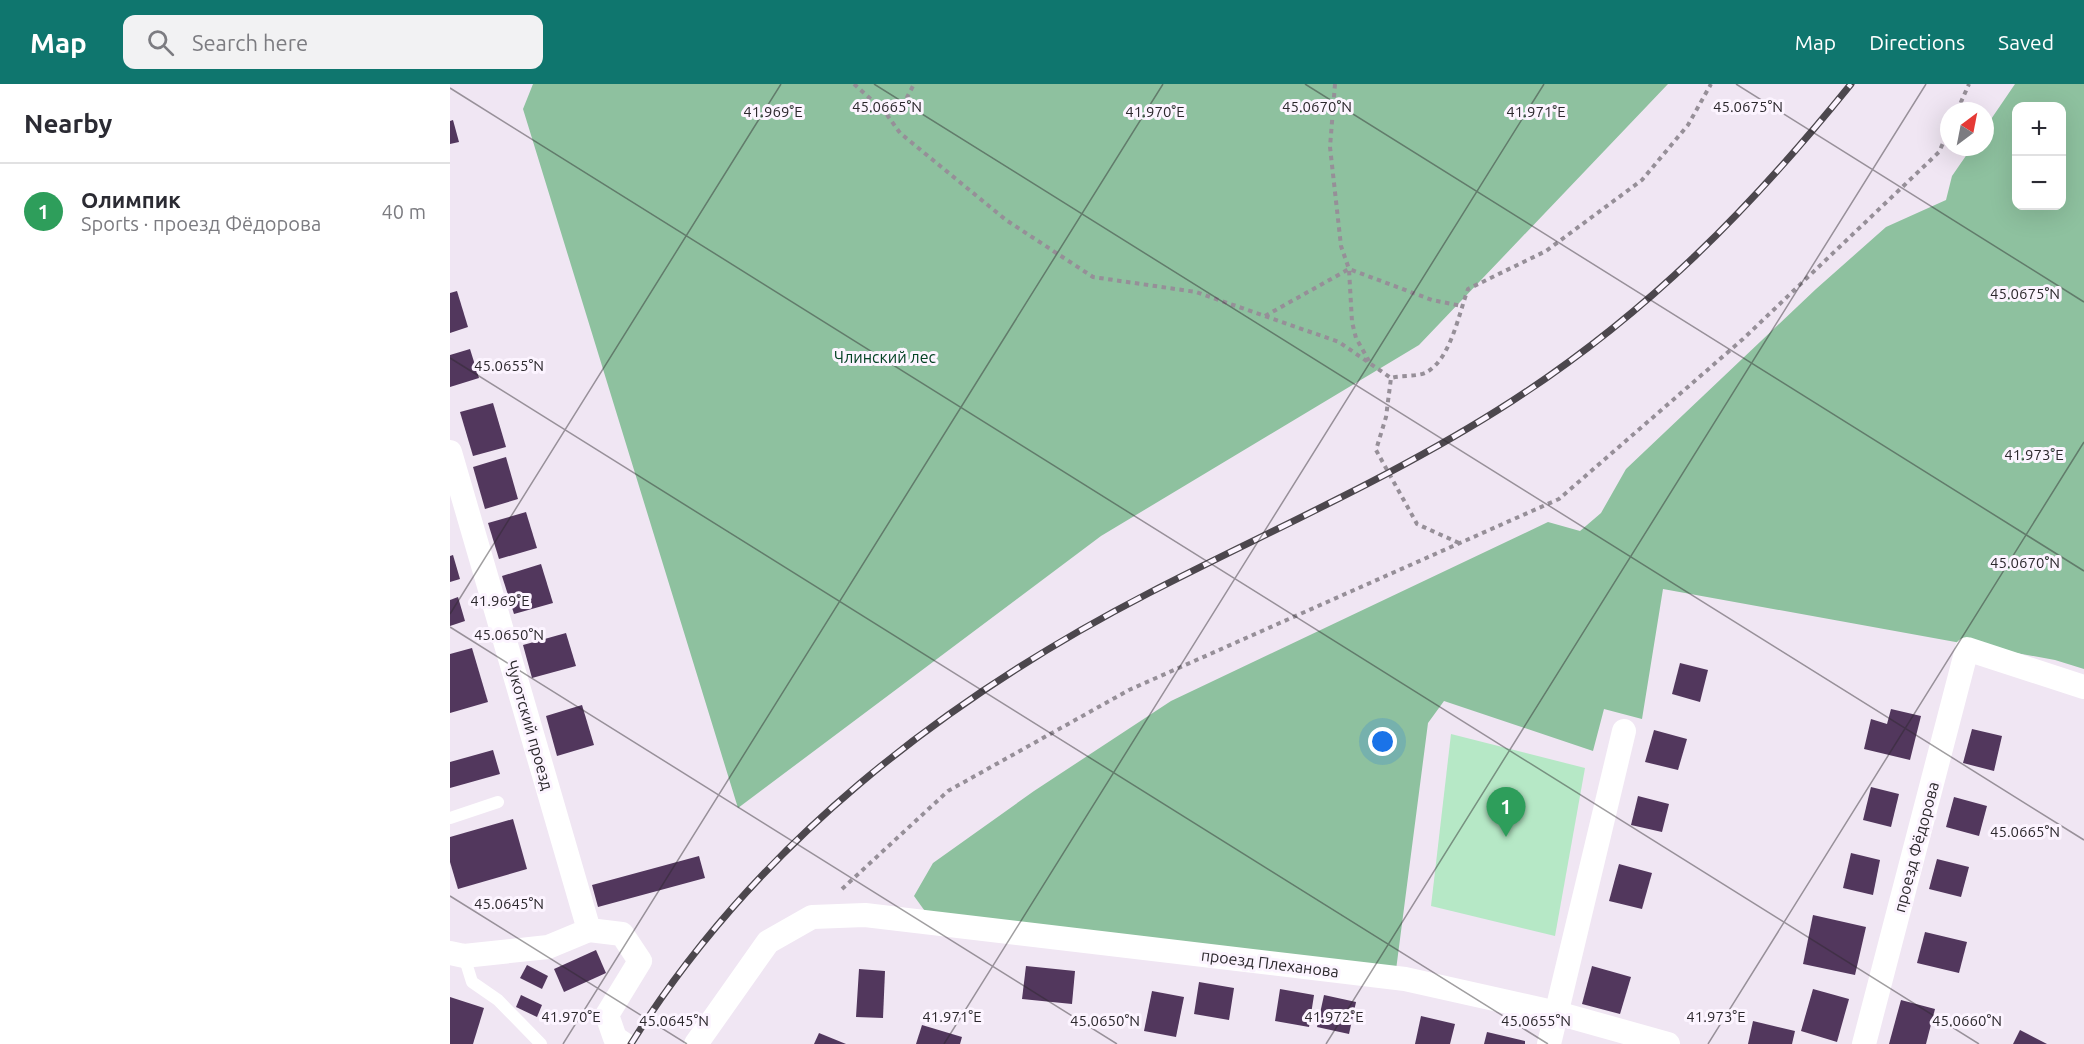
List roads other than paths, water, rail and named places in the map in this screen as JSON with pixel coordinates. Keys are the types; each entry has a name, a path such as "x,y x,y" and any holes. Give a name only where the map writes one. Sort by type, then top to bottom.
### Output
{"street":[{"name":"Чукотский проезд","path":"450,452 589,930"},
{"name":"проезд Фёдорова","path":"1864,1044 1967,649 2084,687"},
{"path":"1549,1044 1624,731"},
{"name":"проезд Плеханова","path":"696,1044 768,942 812,918 865,915 1405,979 1557,1013 1668,1044"},
{"path":"457,955 548,947 589,930 622,934 640,961 607,1015 615,1038 624,1044"}],"lane":[{"path":"450,818 498,802"},
{"path":"457,955 472,982 498,1000 541,1044"}],"railway":[{"path":"631,1044 680,972 735,905 795,842 859,784 927,730 999,680 1073,635 1149,593 1424,454 1512,401 1561,367 1608,332 1695,256 1775,174 1851,84"}],"place":[{"name":"Олимпик","path":"1506,837"}],"park label":[{"name":"Члинский лес","path":"885,357"}]}
